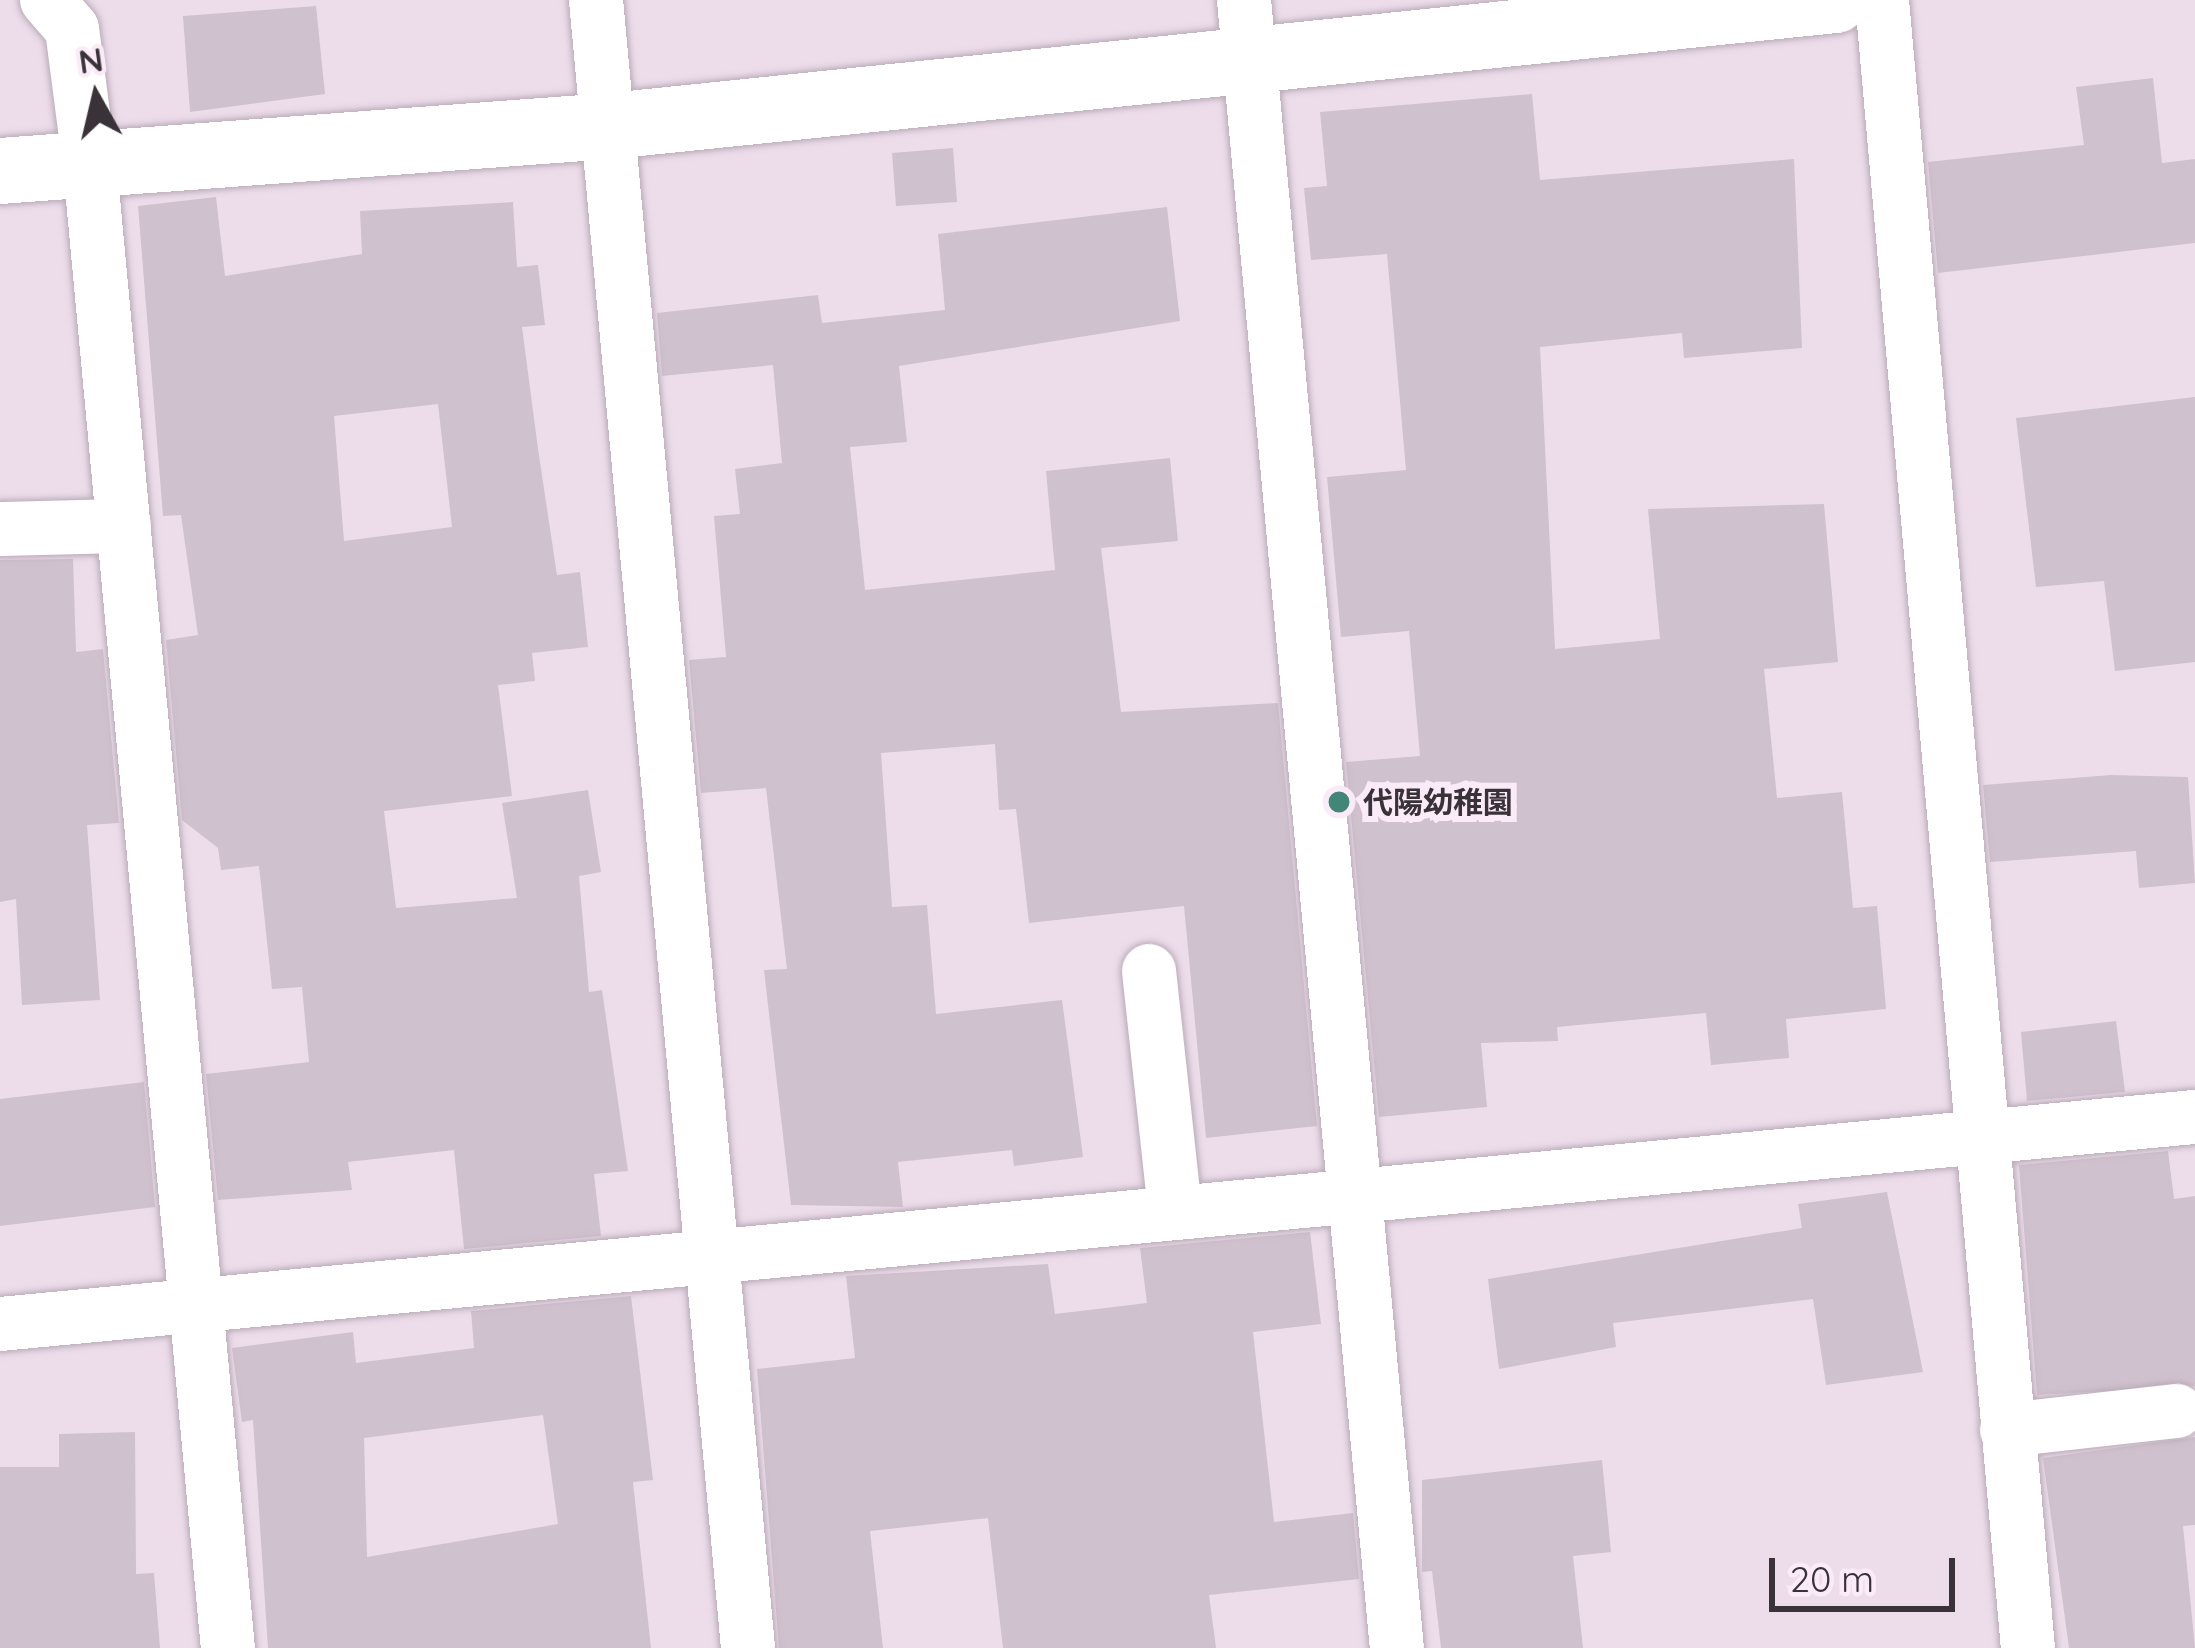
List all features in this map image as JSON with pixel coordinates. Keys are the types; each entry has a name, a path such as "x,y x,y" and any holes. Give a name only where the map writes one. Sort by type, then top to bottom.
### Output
{"street":[{"path":"47,0 72,29 90,167 228,1648"},
{"path":"596,0 748,1648"},
{"path":"0,171 610,126 1247,32 1836,0"},
{"path":"1882,0 1978,1135 2028,1648"},
{"path":"1247,32 1361,1195 1396,1648"},
{"path":"0,529 124,526"},
{"path":"1149,971 1175,1209"},
{"path":"0,1324 713,1259 1175,1209 2195,1117"},
{"path":"2007,1430 2177,1411"}],"building":[{"path":"316,6 325,94 190,112 183,16"},
{"path":"2153,78 2162,163 2195,159 2195,243 1938,273 1928,162 2084,145 2076,87"},
{"path":"1532,94 1540,180 1794,159 1802,348 1684,358 1682,333 1540,347 1555,649 1660,639 1648,509 1824,504 1838,662 1764,669 1777,798 1842,792 1853,908 1877,906 1886,1009 1786,1019 1789,1058 1711,1065 1706,1013 1557,1027 1558,1041 1481,1043 1487,1107 1379,1117 1346,762 1420,756 1409,631 1341,637 1327,477 1406,470 1387,254 1311,260 1304,188 1327,186 1320,112"},
{"path":"953,148 957,202 896,206 892,153"},
{"path":"216,197 225,276 362,254 360,211 513,202 517,267 538,265 545,325 522,327 557,575 580,572 588,647 532,653 535,681 498,685 512,796 384,811 396,908 517,898 502,803 588,790 601,872 579,876 589,992 602,990 628,1171 594,1174 601,1236 464,1249 454,1150 348,1162 352,1190 218,1200 206,1074 309,1062 302,987 272,989 259,866 221,870 218,848 182,820 166,640 198,635 181,515 163,516 138,206","holes":["438,404 452,527 344,541 334,416"]},
{"path":"1167,207 1180,321 899,366 907,442 850,447 865,590 1055,570 1046,471 1170,458 1178,541 1101,548 1121,712 1278,703 1317,1126 1206,1138 1184,906 1029,923 1016,809 999,810 995,744 881,753 892,907 927,905 936,1014 1062,1000 1083,1157 1014,1166 1012,1150 898,1162 903,1207 791,1205 764,970 787,969 766,788 701,793 689,660 726,657 714,516 740,514 735,469 782,463 773,365 662,376 657,313 818,295 822,323 945,310 938,234"},
{"path":"2195,397 2195,662 2115,671 2104,581 2036,587 2016,418"},
{"path":"73,559 76,652 103,649 119,823 87,825 100,1000 22,1005 16,899 0,902 0,560"},
{"path":"2111,775 2188,777 2195,883 2139,888 2136,851 1990,862 1983,785"},
{"path":"2116,1021 2125,1092 2027,1101 2021,1032"},
{"path":"144,1082 155,1207 0,1226 0,1099"},
{"path":"2168,1151 2174,1199 2195,1196 2195,1386 2037,1395 2019,1165"},
{"path":"1887,1192 1923,1372 1826,1385 1813,1299 1613,1323 1616,1347 1499,1369 1488,1279 1802,1228 1798,1204"},
{"path":"1310,1232 1321,1324 1253,1332 1274,1522 1353,1513 1359,1579 1209,1595 1216,1648 1003,1648 988,1518 870,1531 883,1648 779,1648 757,1369 855,1358 846,1276 1048,1264 1055,1314 1147,1303 1140,1248"},
{"path":"631,1296 653,1480 633,1482 651,1648 268,1648 253,1420 242,1422 232,1348 353,1332 356,1363 474,1348 471,1311","holes":["543,1415 558,1524 367,1557 364,1438"]},
{"path":"135,1432 136,1574 154,1573 160,1648 0,1648 0,1467 59,1467 59,1434"},
{"path":"2195,1437 2195,1525 2183,1526 2195,1648 2069,1648 2043,1458"},
{"path":"1602,1460 1611,1552 1573,1556 1583,1648 1441,1648 1432,1571 1422,1572 1422,1480"}],"place":[{"name":"代陽幼稚園","path":"1339,802"}]}
